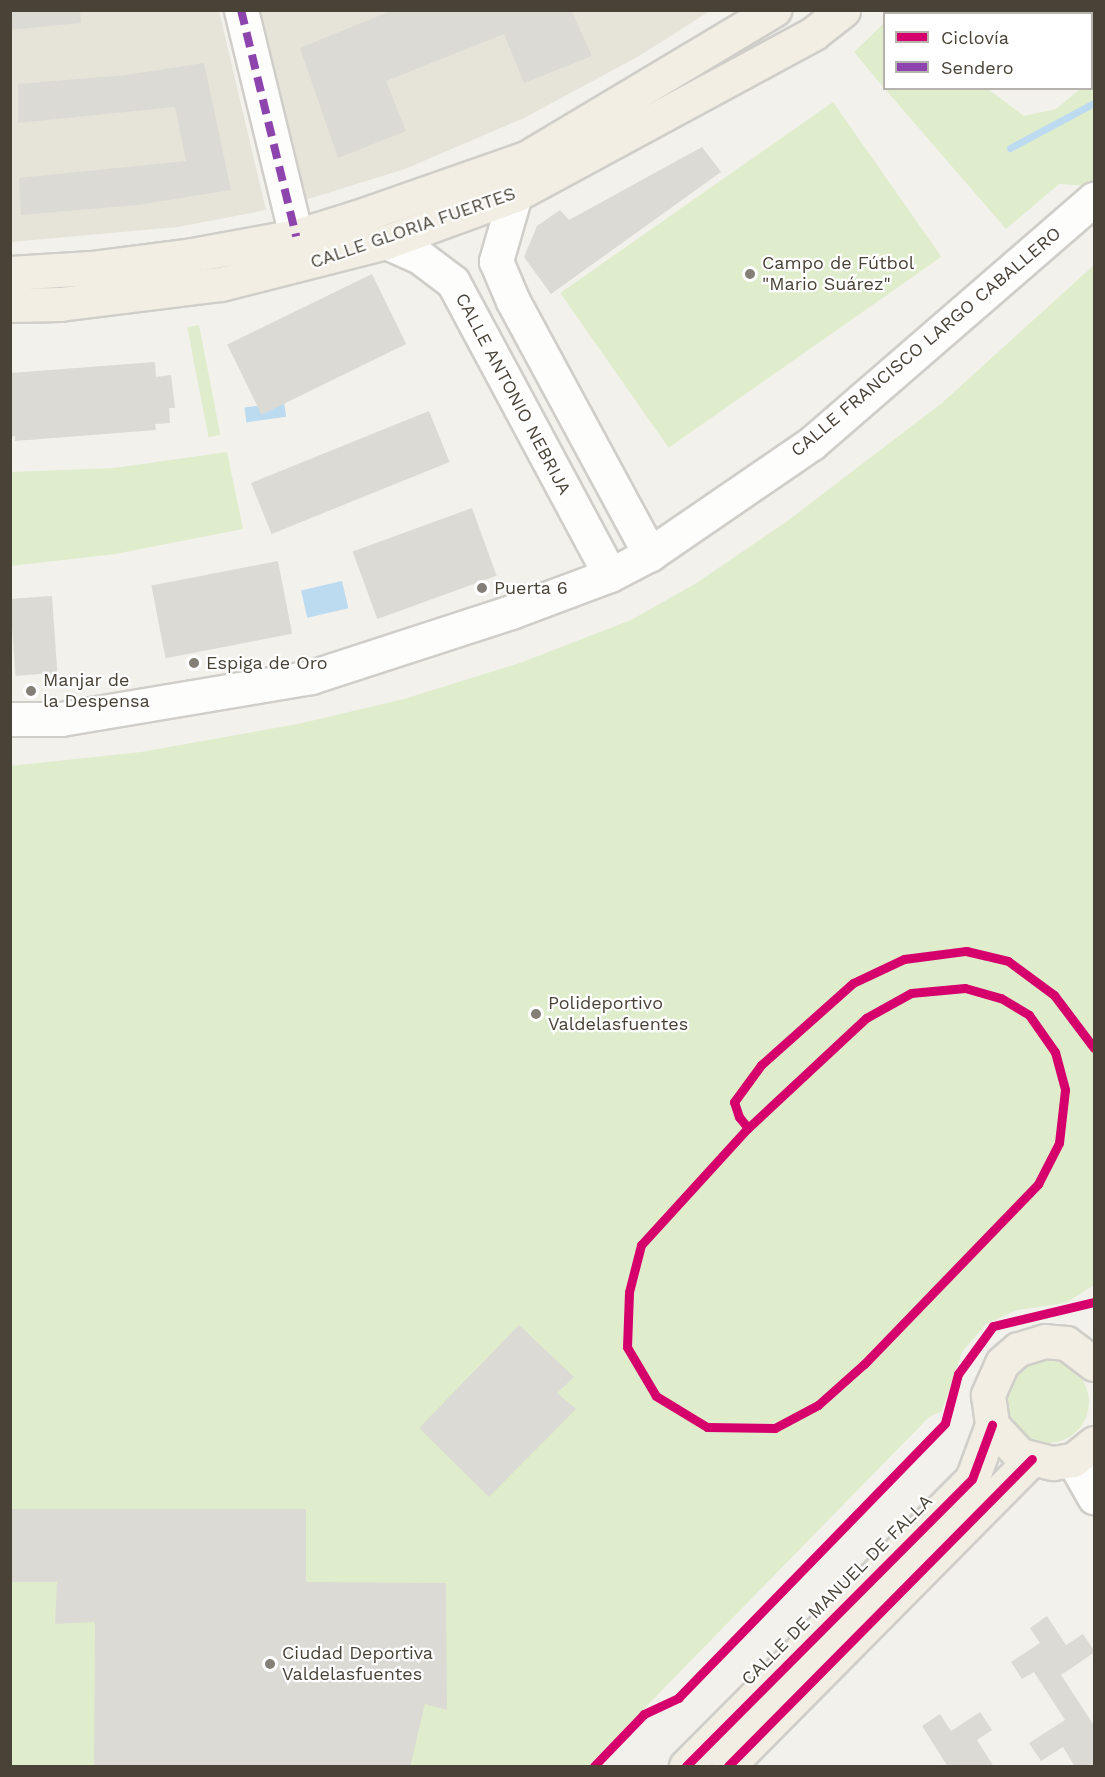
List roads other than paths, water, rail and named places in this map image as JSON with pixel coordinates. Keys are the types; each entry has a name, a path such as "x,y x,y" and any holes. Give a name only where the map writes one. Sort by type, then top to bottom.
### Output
{"main road":[{"name":"CALLE GLORIA FUERTES","path":"10,273 102,267 296,236 528,157 774,10"},
{"name":"CALLE GLORIA FUERTES","path":"10,305 60,304 221,284 386,242 515,195 814,33 843,10"},
{"path":"1084,1451 1053,1463 1032,1459 1006,1444 992,1425 988,1395 1002,1363 1018,1349 1036,1344 1080,1339 1095,1364"},
{"name":"CALLE DE MANUEL DE FALLA","path":"686,1767 972,1479 992,1425"},
{"path":"728,1767 1032,1459"}],"street":[{"path":"241,10 296,236"},
{"path":"515,195 496,261 513,302 650,554"},
{"name":"CALLE FRANCISCO LARGO CABALLERO","path":"10,719 48,707 311,677 511,612 610,575 650,554 812,443 1095,199"},
{"name":"CALLE ANTONIO NEBRIJA","path":"386,242 420,258 453,282 610,575"},
{"path":"1084,1451 1095,1497"}],"water":[{"path":"284,402 286,417 246,422 244,408"},
{"path":"342,581 348,608 307,618 301,590"}],"waterway":[{"path":"1010,148 1094,103"}],"place":[{"name":"Campo de Fútbol \"Mario Suárez\"","path":"750,274"},
{"name":"Puerta 6","path":"482,588"},
{"name":"Espiga de Oro","path":"194,663"},
{"name":"Manjar de la Despensa","path":"31,691"},
{"name":"Polideportivo Valdelasfuentes","path":"536,1014"},
{"name":"Ciudad Deportiva Valdelasfuentes","path":"270,1664"}]}
